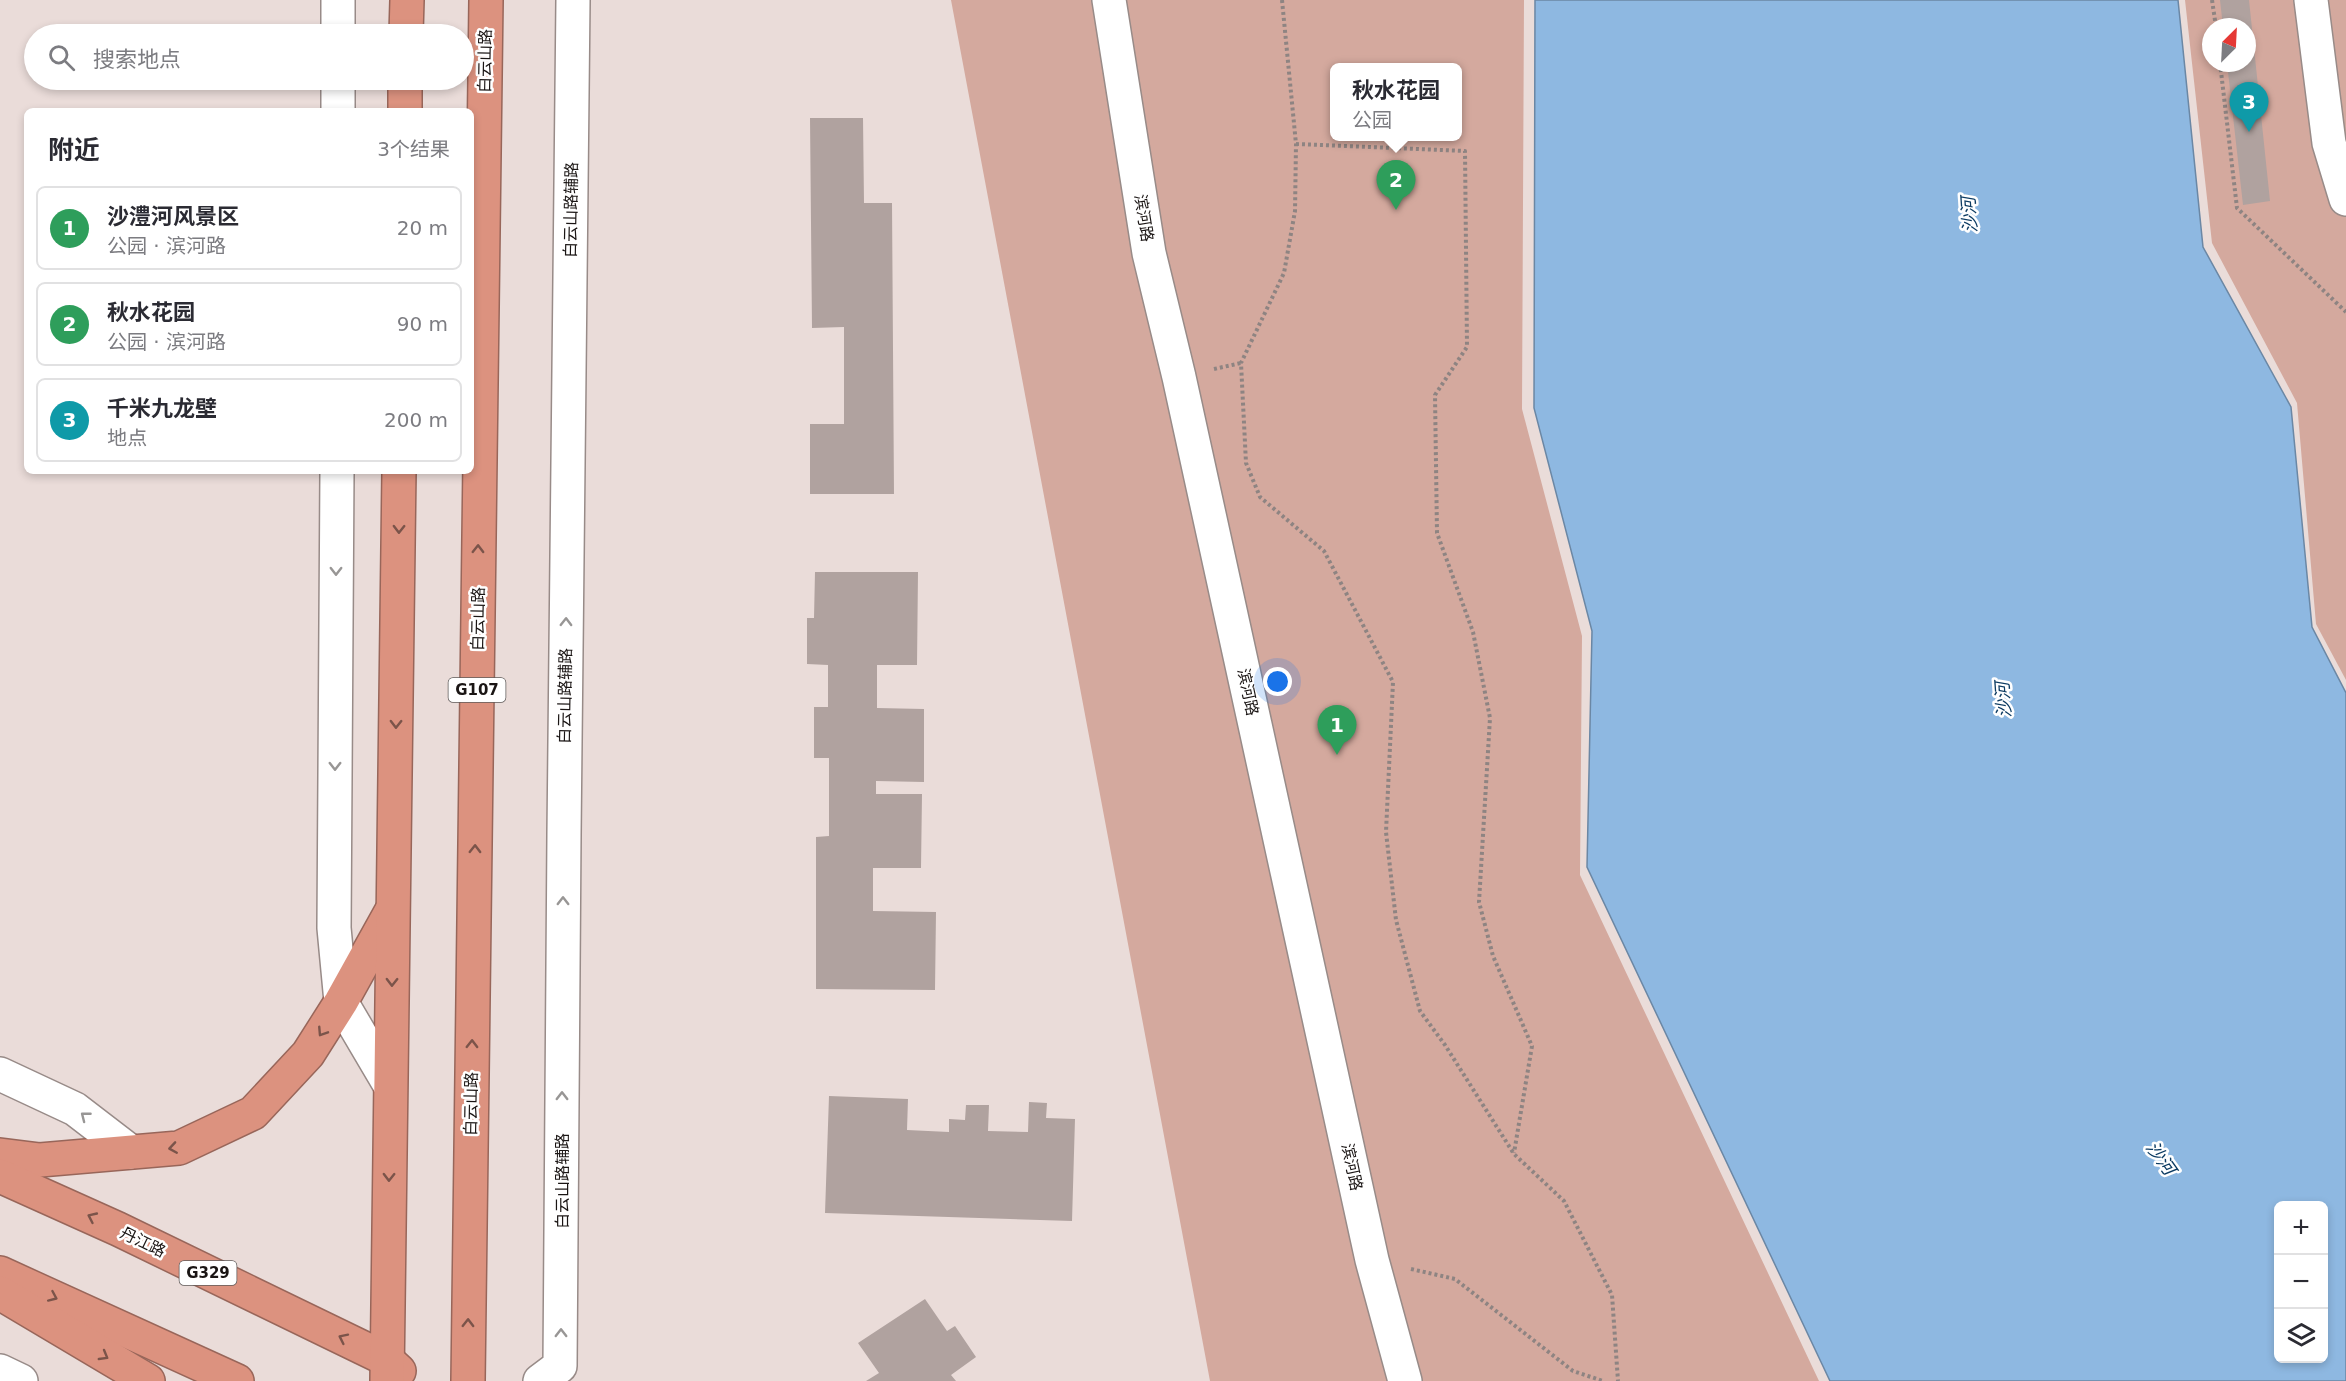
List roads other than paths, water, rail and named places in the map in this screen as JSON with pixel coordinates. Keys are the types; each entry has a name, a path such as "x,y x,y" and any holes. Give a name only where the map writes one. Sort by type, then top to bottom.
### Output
{"highway":[{"path":"406,24 407,0"},
{"name":"白云山路","path":"468,1381 486,0"},
{"path":"405,90 405,108"},
{"path":"386,1370 399,474"},
{"path":"0,1155 40,1160 179,1148 253,1113 308,1054 341,1002 393,908"},
{"name":"丹江路","path":"0,1176 118,1229 409,1381"},
{"path":"0,1273 237,1381"},
{"path":"0,1293 148,1381"}],"street":[{"path":"338,0 338,24"},
{"name":"白云山路辅路","path":"540,1381 561,1366 564,811 573,0"},
{"name":"滨河路","path":"1109,0 1149,253 1179,377 1372,1260 1405,1381"},
{"path":"2311,0 2329,143 2346,199"},
{"path":"338,90 338,108"},
{"path":"337,474 334,928 341,1002 390,1085"},
{"path":"0,1074 75,1108 130,1152"},
{"path":"0,1371 21,1381"}],"water":[{"name":"沙河","path":"1535,0 2178,0 2203,247 2291,407 2312,627 2346,693 2346,1381 1830,1381 1587,867 1592,631 1534,408"}],"place":[{"name":"千米九龙壁","path":"2249,132"},
{"name":"秋水花园","path":"1396,210"},
{"name":"沙澧河风景区","path":"1337,755"}]}
